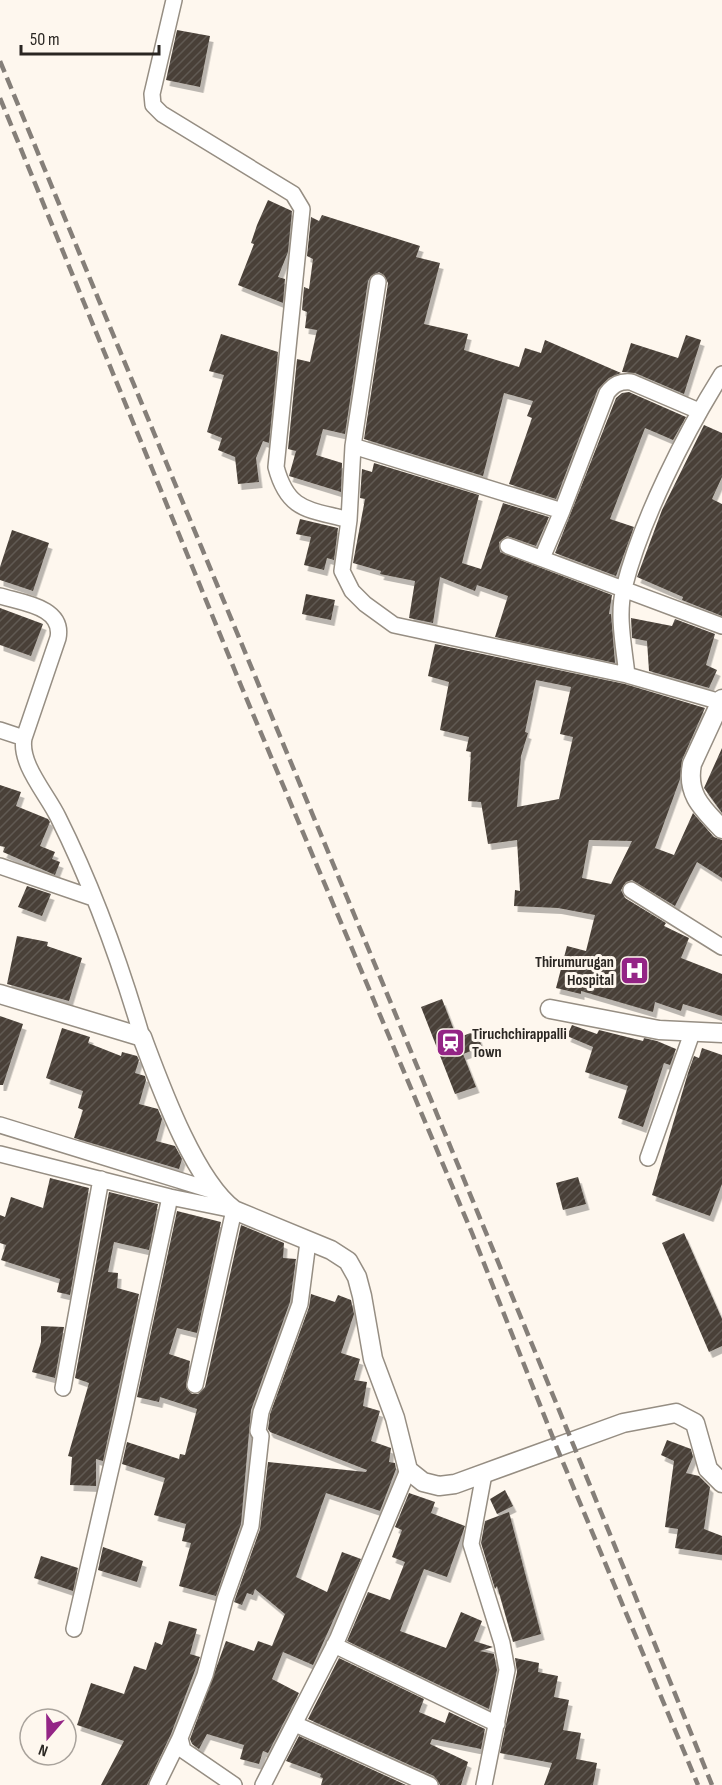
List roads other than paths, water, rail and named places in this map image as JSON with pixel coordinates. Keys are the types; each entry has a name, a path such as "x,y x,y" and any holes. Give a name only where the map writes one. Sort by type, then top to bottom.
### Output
{"street":[{"path":"174,0 152,94 153,105 162,114 293,194 302,209 276,467 282,489 294,502 303,507 349,520"},
{"path":"378,282 353,446 349,520 342,571 352,591 394,625 627,675 719,711 692,764 691,786 698,803 722,829"},
{"path":"627,675 622,615 624,588 651,512 699,411 722,374"},
{"path":"542,558 607,393 612,386 631,382 699,411"},
{"path":"353,446 562,511"},
{"path":"508,546 722,626"},
{"path":"0,596 47,611 56,618 59,629 24,738 25,758 58,817 93,898 127,984 142,1036 196,1165 220,1200 234,1210"},
{"path":"0,730 24,738"},
{"path":"0,866 93,898"},
{"path":"631,890 722,947"},
{"path":"0,994 142,1036"},
{"path":"550,1009 659,1030 722,1033"},
{"path":"648,1158 692,1033"},
{"path":"0,1125 214,1191"},
{"path":"0,1154 170,1197 234,1210 340,1256 348,1262 357,1277 373,1359 395,1418 408,1470 334,1646 263,1785"},
{"path":"63,1388 101,1179"},
{"path":"74,1629 170,1197"},
{"path":"195,1385 234,1210"},
{"path":"156,1785 180,1738 206,1675 225,1599 251,1526 257,1493 261,1436 258,1431 261,1412 300,1304 308,1242"},
{"path":"408,1470 423,1482 439,1486 455,1484 622,1423 676,1413 695,1423 708,1468 722,1483"},
{"path":"484,1474 471,1544 502,1643 507,1670 484,1785"},
{"path":"334,1646 497,1724"},
{"path":"295,1724 430,1785"},
{"path":"180,1738 183,1750 234,1785"}],"railway":[{"path":"0,61 447,1138 712,1785"},
{"path":"0,98 242,688 472,1233 557,1448 698,1785"}],"place":[{"name":"Thirumurugan Hospital","path":"635,971"},
{"name":"Tiruchchirappalli Town","path":"451,1043"}]}
